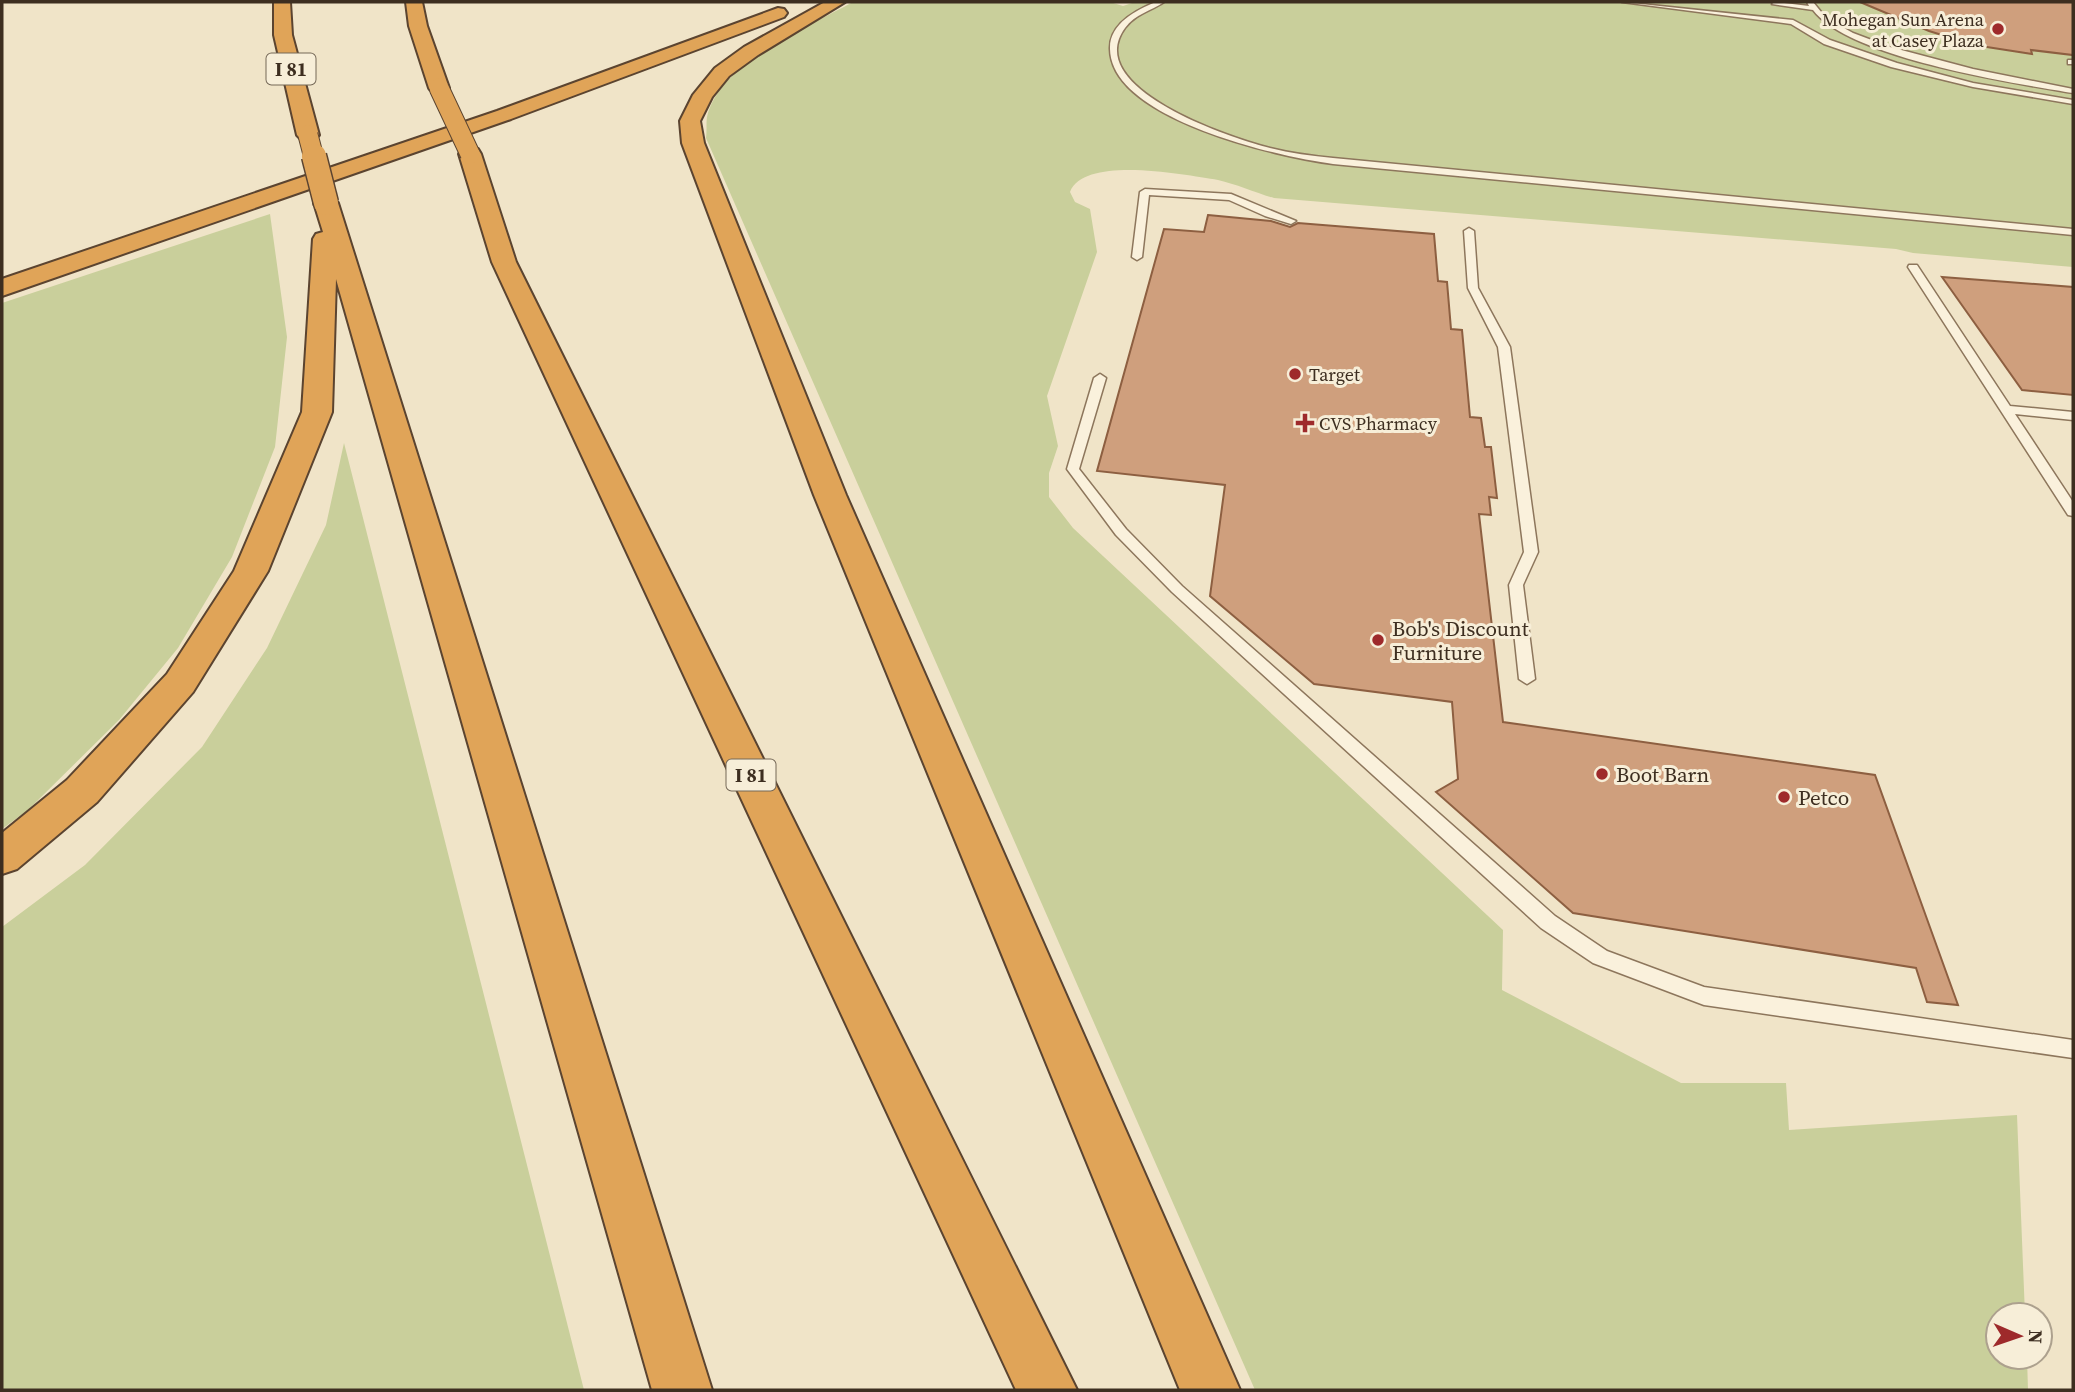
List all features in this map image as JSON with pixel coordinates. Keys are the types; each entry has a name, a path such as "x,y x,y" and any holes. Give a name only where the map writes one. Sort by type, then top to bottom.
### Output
{"highway":[{"name":"I 81","path":"282,2 283,35 326,206 681,1390"},
{"name":"I 81","path":"414,2 418,26 439,88 470,154 504,262 1047,1390"},
{"path":"2,272 784,2"},
{"path":"2,288 504,115 806,2"},
{"path":"836,2 751,51 722,72 703,95 690,121 693,143 830,495 1210,1390"},
{"path":"2,857 82,791 180,683 251,571 317,412 326,206"}],"lane":[{"path":"1161,2 1124,22 1116,34 1111,54 1119,74 1138,92 1165,110 1238,141 1271,151 1332,161 2073,232"},
{"path":"1625,2 1793,22 1827,41 1894,65 1973,85 2073,102"},
{"path":"1775,4 1811,5 1853,34 1910,56 1964,71 2073,90"},
{"path":"1137,257 1145,192 1231,197 1291,221"},
{"path":"1469,230 1474,288 1504,347 1517,441 1531,552 1516,585 1527,679"},
{"path":"1913,267 2073,512"},
{"path":"1100,379 1073,469 1100,509 1126,540 1177,589 1548,922 1600,957 1704,996 2073,1049"},
{"path":"2005,409 2073,416"}],"green space":[{"path":"853,2 1110,2 1123,6 1135,2 2073,2 2073,267 1913,253 1896,249 1274,198 1218,180 1161,172 1115,171 1095,174 1079,181 1070,192 1075,202 1090,209 1097,252 1047,396 1058,446 1049,473 1049,497 1073,528 1503,930 1502,990 1681,1083 1786,1083 1789,1130 2017,1115 2024,1301 1984,1301 1984,1371 2027,1371 2028,1390 1255,1390 706,138 707,117 715,97 729,79 747,63 790,35"},
{"path":"270,214 287,337 275,447 232,557 178,648 119,720 28,810 2,829 2,303"},
{"path":"344,443 584,1390 2,1390 2,927 85,865 202,747 267,648 326,525"}],"building":[{"name":"Mohegan Sun Arena at Casey Plaza","path":"1860,2 2073,2 2073,55 2031,50 2032,54 1974,45 1929,31"},
{"path":"1208,215 1271,221 1290,227 1298,223 1434,234 1438,281 1447,282 1451,329 1462,330 1470,417 1481,418 1485,447 1491,447 1497,498 1489,497 1491,515 1479,514 1503,722 1875,775 1958,1005 1927,1002 1916,968 1573,913 1436,792 1458,779 1452,702 1314,684 1210,596 1225,485 1097,471 1164,229 1204,232"},
{"path":"1942,277 2073,287 2073,395 2022,390"}],"place":[{"name":"Mohegan Sun Arena at Casey Plaza","path":"1998,29"},
{"name":"Target","path":"1295,374"},
{"name":"CVS Pharmacy","path":"1305,423"},
{"name":"Bob's Discount Furniture","path":"1378,640"},
{"name":"Boot Barn","path":"1602,774"},
{"name":"Petco","path":"1784,797"}]}
